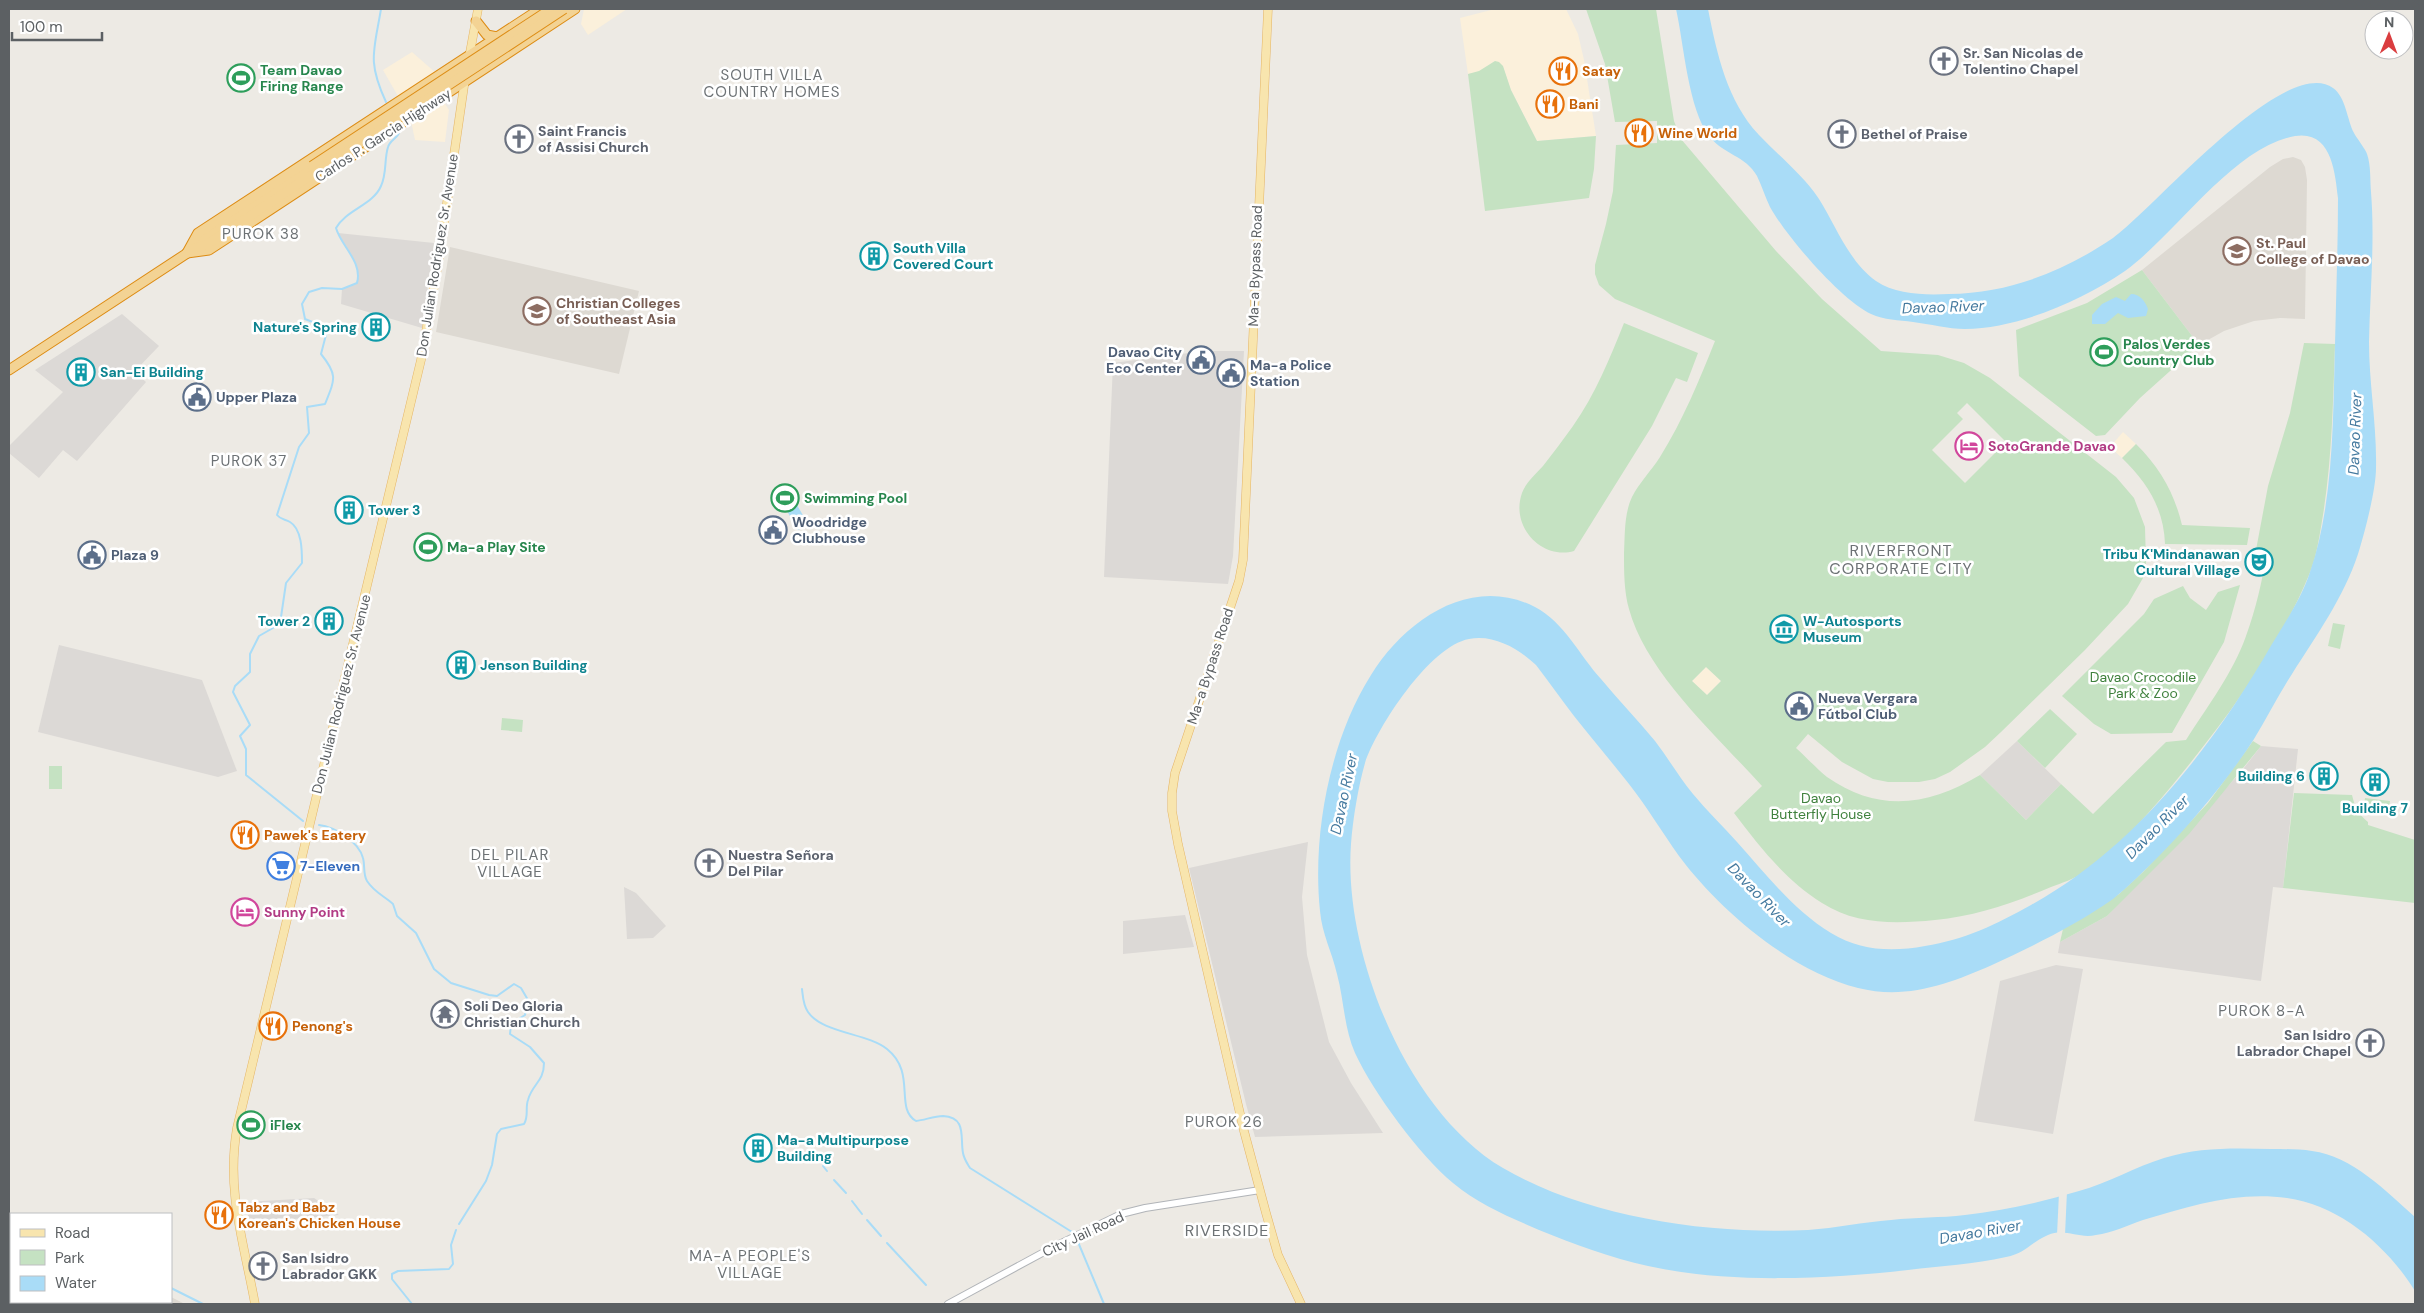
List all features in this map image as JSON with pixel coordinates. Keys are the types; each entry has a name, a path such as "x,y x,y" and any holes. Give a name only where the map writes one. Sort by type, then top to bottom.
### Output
{"highway":[{"name":"Carlos P. Garcia Highway","path":"191,250 198,234 540,9"},
{"name":"Carlos P. Garcia Highway","path":"314,169 551,9"},
{"name":"Carlos P. Garcia Highway","path":"9,370 191,250 202,239 564,11 575,9"},
{"name":"Carlos P. Garcia Highway","path":"191,250 209,250 539,33 564,11"},
{"path":"528,16 539,33"},
{"path":"476,21 487,35 496,37"},
{"path":"506,31 517,47"},
{"path":"488,43 499,59"},
{"path":"432,80 442,96"},
{"path":"406,96 418,113"},
{"path":"380,114 391,130"},
{"path":"351,133 362,149"},
{"path":"320,153 332,169"}],"main road":[{"name":"Don Julian Rodriguez Sr. Avenue","path":"255,1304 234,1197 234,1142 421,360 439,258 469,55 478,9"},
{"name":"Ma-a Bypass Road","path":"1268,9 1242,568 1175,772 1172,802 1178,844 1260,1190 1278,1255 1301,1304"}],"street":[{"name":"City Jail Road","path":"948,1304 1057,1245 1121,1214 1146,1208 1260,1190"}],"shaded area":[{"path":"584,9 627,9 588,35 581,24"},
{"path":"1495,9 1566,9 1578,34 1596,136 1537,141 1511,90 1503,67 1495,61 1479,72 1468,74 1460,18"},
{"path":"412,52 436,73 399,98 383,70"},
{"path":"443,101 449,110 445,142 415,140 411,121"},
{"name":"St. Paul College of Davao","path":"2293,157 2301,160 2305,167 2307,180 2305,319 2280,318 2254,321 2224,331 2199,345 2142,270 2270,167 2283,159"},
{"path":"338,233 434,243 422,328 341,304 342,289 356,283 359,276 353,258"},
{"name":"Christian Colleges of Southeast Asia","path":"450,247 639,291 619,374 436,332"},
{"path":"122,314 159,346 134,372 146,382 77,461 63,450 39,478 9,453 9,446 63,392 35,370"},
{"path":"1204,351 1244,351 1233,556 1228,584 1104,577 1113,363"},
{"path":"2123,432 2136,444 2122,458 2110,447"},
{"path":"59,645 202,680 237,771 218,777 38,732"},
{"path":"1706,667 1721,681 1707,695 1692,681"},
{"path":"2017,741 2061,784 2026,820 1980,775"},
{"path":"2261,746 2298,749 2283,888 2273,887 2261,981 2058,953 2060,942 2107,916 2240,773"},
{"path":"1308,842 1302,897 1307,955 1329,1042 1351,1083 1383,1133 1255,1137 1246,1104 1189,868"},
{"path":"624,887 636,893 666,926 653,938 627,939"},
{"path":"1185,915 1194,947 1123,954 1123,921"},
{"path":"2056,965 2083,969 2053,1134 1974,1121 2000,981"},
{"path":"314,1198 339,1215 249,1223 246,1202"},
{"path":"172,1298 185,1304 42,1304 172,1303"}],"green space":[{"name":"Davao Butterfly House","path":"1586,9 1656,9 1674,121 1681,139 1776,251 1822,299 1881,351 1938,355 1964,363 1990,378 2116,477 2134,498 2145,527 2146,564 2143,578 2128,604 2085,650 2001,732 1985,747 1950,772 1935,779 1919,782 1888,782 1873,779 1842,762 1808,734 1796,748 1827,777 1846,789 1884,800 1904,801 1923,799 1942,793 1980,775 2026,820 2061,784 2093,814 2166,742 2186,740 2219,690 2234,663 2241,650 2253,616 2267,553 2256,550 2268,486 2290,413 2304,343 2335,344 2332,433 2325,499 2314,562 2297,601 2284,627 2253,678 2201,749 2161,799 2111,850 2072,879 1980,912 1950,918 1906,922 1862,919 1835,910 1796,884 1764,850 1734,813 1762,786 1685,703 1667,680 1651,657 1638,633 1626,596 1624,553 1625,525 1629,504 1676,429 1697,386 1715,341 1615,299 1599,285 1595,274 1595,265 1613,191 1616,145 1657,143 1657,121 1615,122 1605,64","holes":["1967,403 2006,442 1965,483 1932,450 1963,419 1957,413","1706,667 1721,681 1707,695 1692,681"]},
{"path":"1495,61 1503,66 1511,90 1537,141 1596,136 1594,169 1589,198 1485,211 1468,74 1479,71"},
{"name":"Palos Verdes Country Club","path":"2142,270 2199,345 2140,398 2105,435 2096,436 2019,376 2016,330 2087,303"},
{"path":"1624,323 1698,353 1687,382 1676,378 1652,426 1574,551 1551,551 1540,546 1525,529 1519,506 1522,493 1528,482 1543,466 1581,414 1602,376"},
{"path":"2136,444 2165,481 2175,502 2182,525 2250,528 2247,545 2165,544 2158,508 2139,477 2122,458"},
{"name":"Davao Crocodile Park & Zoo","path":"2240,585 2224,642 2172,733 2111,734 2094,724 2062,696 2144,614 2154,599 2183,586 2190,598 2206,610 2218,592"},
{"path":"2333,623 2345,625 2340,649 2328,646"},
{"path":"2050,709 2077,734 2045,768 2017,741"},
{"path":"502,718 523,720 522,732 501,730"},
{"path":"2253,741 2261,746 2189,834 2107,916 2060,942 2063,929 2119,894 2143,872 2208,803"},
{"path":"49,766 62,766 62,789 49,789"},
{"path":"2294,793 2352,795 2357,810 2368,822 2368,825 2415,840 2415,903 2283,888"},
{"path":"2365,798 2390,801 2388,815 2363,812"}],"water":[{"name":"Davao River","path":"1676,9 1708,9 1715,43 1725,76 1731,92 1748,122 1813,190 1851,254 1866,273 1884,286 1902,292 1949,294 1993,290 2035,278 2075,261 2113,238 2131,223 2219,140 2252,113 2284,93 2311,83 2333,88 2344,103 2354,133 2367,154 2370,168 2373,230 2369,342 2376,468 2367,523 2358,554 2345,586 2320,631 2282,690 2254,739 2209,800 2159,856 2113,899 2054,935 1960,978 1943,984 1910,991 1876,991 1858,988 1833,980 1783,954 1759,937 1715,898 1696,877 1679,856 1636,793 1536,665 1514,648 1497,641 1478,638 1469,639 1454,645 1438,656 1422,672 1407,690 1381,729 1365,763 1354,814 1351,844 1351,887 1358,933 1370,980 1388,1026 1411,1070 1438,1109 1469,1142 1503,1168 1537,1185 1611,1211 1691,1226 1771,1231 1808,1230 1910,1218 1965,1215 2008,1209 2090,1188 2177,1154 2204,1150 2286,1149 2307,1150 2327,1154 2355,1167 2368,1176 2415,1217 2415,1291 2404,1275 2377,1244 2344,1219 2326,1209 2307,1202 2268,1196 2232,1198 2196,1205 2102,1234 2084,1236 2054,1233 2013,1255 1957,1265 1844,1276 1778,1278 1744,1278 1711,1275 1679,1272 1648,1266 1606,1255 1539,1230 1494,1210 1463,1191 1426,1157 1412,1140 1385,1104 1363,1069 1351,1043 1335,966 1320,911 1319,851 1327,788 1345,728 1371,675 1385,655 1402,637 1421,621 1442,608 1464,600 1487,596 1511,598 1545,613 1563,630 1593,670 1655,741 1698,800 1792,903 1817,924 1842,939 1876,949 1900,949 1953,940 1993,925 2018,912 2069,881 2105,854 2138,824 2198,756 2249,682 2298,600 2307,581 2318,545 2328,489 2333,430 2338,198 2333,166 2324,146 2317,140 2307,136 2295,136 2272,143 2249,157 2227,174 2164,236 2125,271 2089,293 2049,311 2007,324 1965,329 1886,319 1871,314 1859,307 1830,282 1788,234 1770,207 1759,180 1752,169 1741,159 1715,143 1710,137 1697,111 1692,94"},
{"path":"2131,294 2137,295 2144,301 2148,309 2146,316 2128,318 2118,313 2105,324 2092,324 2092,315 2102,304 2116,297 2125,301"},
{"path":"797,505 808,524 798,530 787,511"}],"pier":[{"path":"2067,1191 2065,1235 2057,1235 2059,1193"}],"waterway":[{"path":"381,9 374,46 374,66 386,102"},
{"path":"303,821 246,775 246,749 240,736 250,725 233,692 235,686 250,672 250,654 259,636 280,624 286,583 302,563 297,530 294,525 277,515 299,447 309,433 307,407 325,404 333,383 330,367 321,354 327,331 320,325 305,319 302,304 309,292 322,288 342,289 357,283 357,268 336,228 340,222 377,193 384,176 388,147 400,131 400,128"},
{"path":"319,825 339,832 357,846 363,858 367,881 376,891 393,904 397,916 416,933 434,969 451,983 489,995 497,996 514,984 521,988 528,1000 525,1015 511,1024 510,1034 530,1047 544,1063 542,1075 532,1090 527,1103 524,1124 501,1129 497,1134 492,1165 486,1181 459,1224"},
{"path":"802,989 805,1007 815,1019 834,1029 868,1039 887,1049 896,1058 904,1079 906,1108 916,1121 943,1116 956,1120 961,1129 963,1155 970,1168 1072,1232"},
{"path":"823,1166 827,1171"},
{"path":"834,1180 846,1193"},
{"path":"852,1201 862,1214"},
{"path":"867,1220 881,1236"},
{"path":"412,1304 392,1279 392,1274 398,1271 449,1269 453,1264 451,1245 456,1230"},
{"path":"1078,1242 1104,1304"},
{"path":"887,1243 926,1285"},
{"path":"172,1288 203,1304"}],"place":[{"name":"Sr. San Nicolas de Tolentino Chapel","path":"1944,61"},
{"name":"Satay","path":"1563,71"},
{"name":"Team Davao Firing Range","path":"241,78"},
{"name":"Bani","path":"1550,104"},
{"name":"Wine World","path":"1639,133"},
{"name":"Bethel of Praise","path":"1842,134"},
{"name":"Saint Francis of Assisi Church","path":"519,139"},
{"name":"St. Paul College of Davao","path":"2237,251"},
{"name":"South Villa Covered Court","path":"874,256"},
{"name":"Christian Colleges of Southeast Asia","path":"537,311"},
{"name":"Nature's Spring","path":"376,327"},
{"name":"Palos Verdes Country Club","path":"2104,352"},
{"name":"Davao City Eco Center","path":"1201,360"},
{"name":"San-Ei Building","path":"81,372"},
{"name":"Ma-a Police Station","path":"1231,373"},
{"name":"Upper Plaza","path":"197,397"},
{"name":"SotoGrande Davao","path":"1969,446"},
{"name":"Swimming Pool","path":"785,498"},
{"name":"Tower 3","path":"349,510"},
{"name":"Woodridge Clubhouse","path":"773,530"},
{"name":"Ma-a Play Site","path":"428,547"},
{"name":"Plaza 9","path":"92,555"},
{"name":"Tribu K'Mindanawan Cultural Village","path":"2259,562"},
{"name":"Tower 2","path":"329,621"},
{"name":"W-Autosports Museum","path":"1784,629"},
{"name":"Jenson Building","path":"461,665"},
{"name":"Nueva Vergara Fútbol Club","path":"1799,706"},
{"name":"Building 6","path":"2324,776"},
{"name":"Building 7","path":"2375,782"},
{"name":"Pawek's Eatery","path":"245,835"},
{"name":"Nuestra Señora Del Pilar","path":"709,863"},
{"name":"7-Eleven","path":"281,866"},
{"name":"Sunny Point","path":"245,912"},
{"name":"Soli Deo Gloria Christian Church","path":"445,1014"},
{"name":"Penong's","path":"273,1026"},
{"name":"San Isidro Labrador Chapel","path":"2370,1043"},
{"name":"iFlex","path":"251,1125"},
{"name":"Ma-a Multipurpose Building","path":"758,1148"},
{"name":"Tabz and Babz Korean's Chicken House","path":"219,1215"},
{"name":"San Isidro Labrador GKK","path":"263,1266"}],"district":[{"name":"SOUTH VILLA COUNTRY HOMES","path":"772,84"},
{"name":"PUROK 38","path":"261,234"},
{"name":"PUROK 37","path":"249,461"},
{"name":"RIVERFRONT CORPORATE CITY","path":"1901,559"},
{"name":"DEL PILAR VILLAGE","path":"510,864"},
{"name":"PUROK 8-A","path":"2262,1011"},
{"name":"PUROK 26","path":"1224,1122"},
{"name":"RIVERSIDE","path":"1227,1230"},
{"name":"MA-A PEOPLE'S VILLAGE","path":"750,1264"}]}
